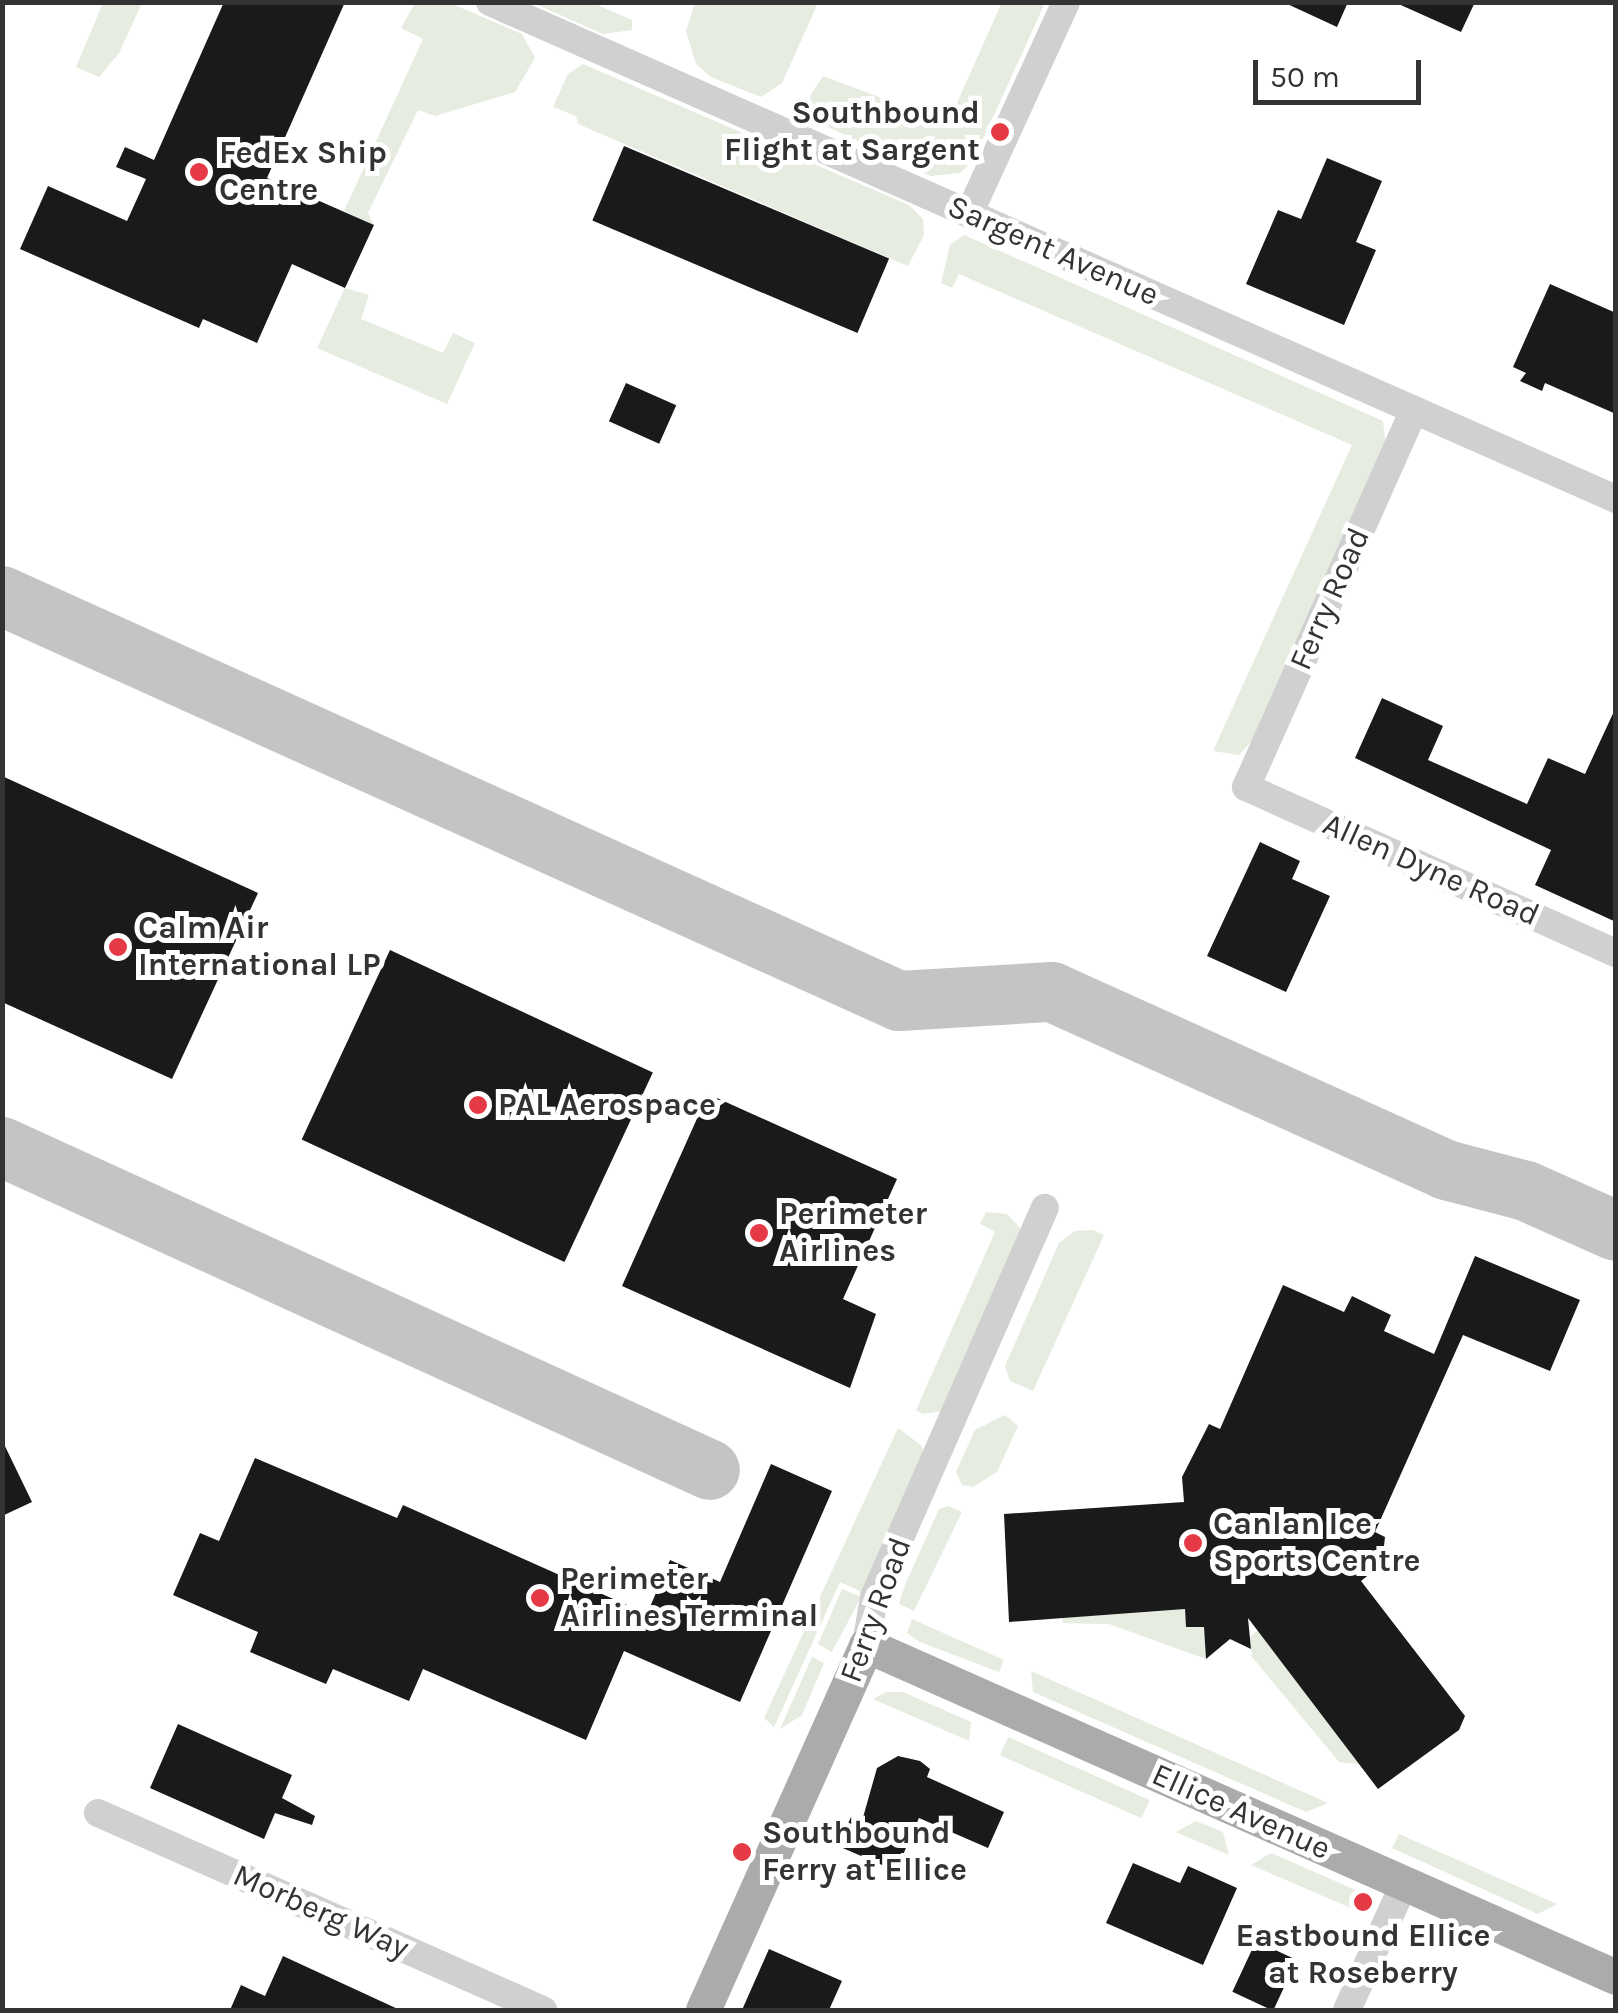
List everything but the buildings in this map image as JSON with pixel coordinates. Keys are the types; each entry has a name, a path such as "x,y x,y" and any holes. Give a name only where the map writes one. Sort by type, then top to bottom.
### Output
{"main road":[{"name":"Ellice Avenue","path":"866,1645 1616,1977"},
{"name":"Ferry Road","path":"703,2010 866,1645"}],"street":[{"name":"Sargent Avenue","path":"490,2 1616,500"},
{"path":"969,214 1066,2"},
{"name":"Ferry Road","path":"1246,787 1414,410"},
{"name":"Allen Dyne Road","path":"1246,787 1616,954"},
{"name":"Ferry Road","path":"866,1645 874,1597 1045,1208"},
{"name":"Morberg Way","path":"98,1813 543,2010"},
{"path":"1346,2010 1404,1884"}],"shaded area":[{"path":"695,2 818,3 782,83 761,97 711,77 696,64 686,31"},
{"path":"1002,2 1045,3 973,161 960,173 931,176 811,119 810,96 823,76 948,123"},
{"path":"103,3 142,3 119,53 99,77 76,67"},
{"path":"415,3 450,3 522,34 535,58 515,92 435,116 418,110 368,213 374,225 344,211 423,39 401,28"},
{"path":"533,3 593,3 632,20 632,30 603,34"},
{"path":"583,64 909,205 923,219 924,235 908,266 578,124 576,116 553,107 568,74"},
{"path":"964,235 1383,421 1386,448 1254,739 1239,755 1213,751 1352,445 959,274 952,288 941,283 950,245"},
{"path":"345,288 369,295 361,319 443,353 453,333 475,343 447,404 317,348"},
{"path":"986,1212 1007,1214 1021,1229 942,1411 923,1414 916,1410 995,1232 980,1224"},
{"path":"1093,1230 1104,1235 1033,1391 1010,1381 1005,1366 1059,1243 1075,1231"},
{"path":"1005,1415 1018,1426 997,1472 973,1487 962,1485 956,1472 975,1430"},
{"path":"898,1428 922,1446 924,1461 864,1593 840,1582 774,1727 764,1718"},
{"path":"948,1506 962,1512 914,1611 899,1604 905,1585 939,1509"},
{"path":"842,1589 861,1597 832,1652 818,1644"},
{"path":"1185,1609 1186,1627 1204,1627 1206,1659 1109,1624 1062,1623 1063,1618"},
{"path":"912,1619 1004,1660 999,1672 920,1642 907,1633"},
{"path":"1258,1630 1359,1764 1339,1762 1252,1657 1250,1637"},
{"path":"812,1657 824,1663 802,1715 780,1729"},
{"path":"1031,1671 1328,1803 1306,1812 1033,1692"},
{"path":"886,1692 903,1692 971,1722 969,1741 873,1699"},
{"path":"1008,1737 1150,1800 1141,1818 1000,1755"},
{"path":"1196,1821 1223,1832 1229,1855 1176,1832"},
{"path":"1399,1834 1557,1904 1538,1914 1392,1848"},
{"path":"1271,1853 1365,1894 1358,1911 1251,1865"}],"taxiway":[{"path":"2,596 899,1001 1052,992 1446,1170 1526,1191 1616,1231"},
{"path":"2,1147 710,1470"}],"place":[{"name":"Southbound Flight at Sargent","path":"1000,132"},
{"name":"FedEx Ship Centre","path":"199,172"},
{"name":"Calm Air International LP","path":"118,947"},
{"name":"PAL Aerospace","path":"478,1105"},
{"name":"Perimeter Airlines","path":"759,1233"},
{"name":"Canlan Ice Sports Centre","path":"1193,1543"},
{"name":"Perimeter Airlines Terminal","path":"540,1598"},
{"name":"Southbound Ferry at Ellice","path":"742,1852"},
{"name":"Eastbound Ellice at Roseberry","path":"1363,1902"}]}
